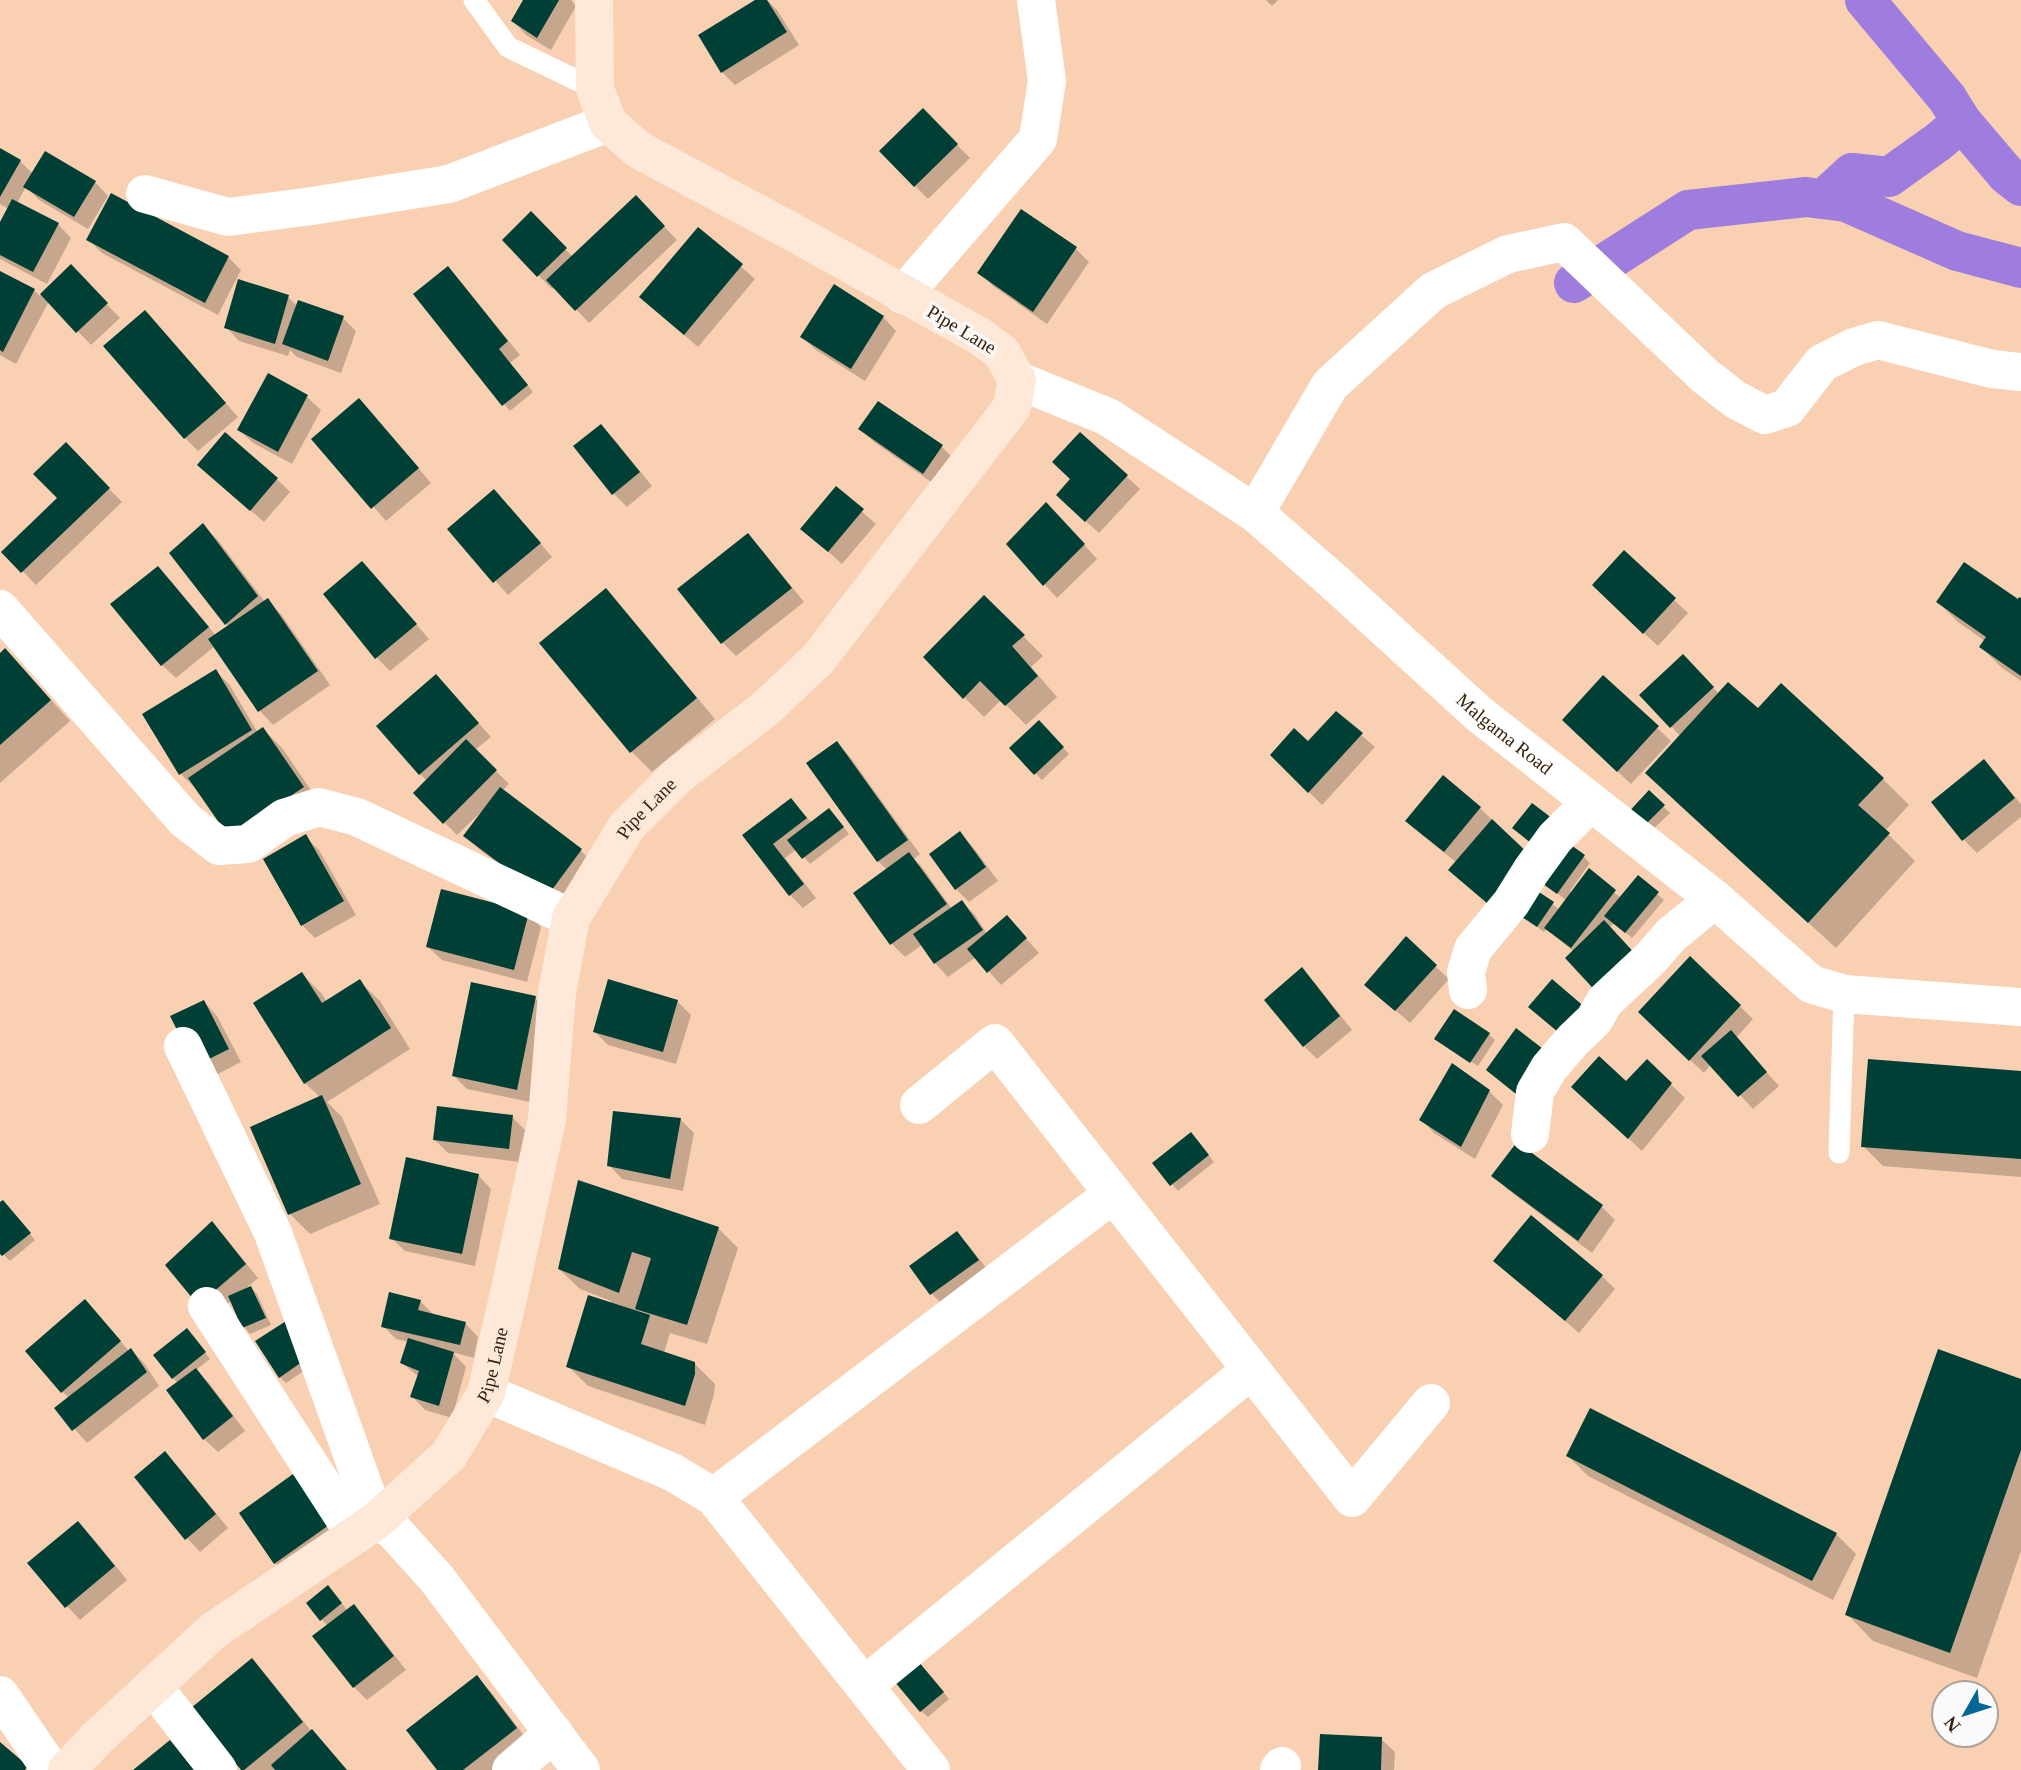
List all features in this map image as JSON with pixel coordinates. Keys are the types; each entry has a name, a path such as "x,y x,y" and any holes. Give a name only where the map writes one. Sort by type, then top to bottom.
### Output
{"street":[{"path":"145,194 228,217 449,184 601,106 594,0"},
{"path":"903,295 1038,139 1047,81 1036,0"},
{"name":"Pipe Lane","path":"67,1770 97,1738 213,1631 365,1528 449,1455 486,1393 510,1289 547,1119 558,993 571,918 627,826 676,777 765,709 818,659 1012,407 1017,380 1002,353 981,337 639,150 601,106"},
{"path":"1255,513 1330,385 1433,291 1508,254 1564,242 1705,376 1736,400 1765,415 1787,408 1822,363 1854,346 1878,340 1992,369 2021,372"},
{"name":"Malgama Road","path":"1017,380 1108,417 1255,513 1479,714 1715,899 1811,984 1844,994 2021,1007"},
{"path":"0,610 185,820 219,846 248,844 284,818 319,807 357,817 571,918"},
{"path":"1468,990 1466,972 1472,949 1511,904 1555,838 1591,802"},
{"path":"1530,1134 1535,1092 1549,1068 1594,1020 1605,1001 1671,935 1715,899"},
{"path":"919,1105 995,1043 1352,1498 1431,1403"},
{"path":"183,1046 273,1233 365,1528"},
{"path":"714,1497 1113,1194"},
{"path":"207,1306 365,1528"},
{"path":"864,1685 1251,1370"},
{"path":"486,1393 672,1472 714,1497 931,1770"},
{"path":"365,1528 393,1530 437,1578 581,1770"},
{"path":"153,1686 218,1770"},
{"path":"0,1695 51,1770"},
{"path":"511,1770 554,1733"}],"lane":[{"path":"474,0 508,47 601,106"},
{"path":"1839,1153 1844,994"}],"building":[{"path":"523,0 559,0 537,38 511,21"},
{"path":"755,0 767,0 787,32 721,73 698,35"},
{"path":"923,108 958,144 914,187 879,151"},
{"path":"0,148 21,160 0,197"},
{"path":"45,151 96,181 74,217 23,187"},
{"path":"111,193 229,256 205,303 86,240"},
{"path":"636,195 665,226 575,311 546,280"},
{"path":"12,199 59,223 33,272 0,255 0,222"},
{"path":"1021,209 1077,247 1033,312 977,273"},
{"path":"531,211 567,248 537,277 502,240"},
{"path":"698,227 743,264 684,335 639,297"},
{"path":"71,264 108,303 76,333 40,294"},
{"path":"448,266 508,341 499,349 528,385 502,406 413,294"},
{"path":"0,271 35,289 3,352 0,350"},
{"path":"238,279 289,295 275,344 224,328"},
{"path":"834,284 884,316 851,369 800,337"},
{"path":"298,300 344,316 328,361 282,344"},
{"path":"145,310 226,403 184,439 103,346"},
{"path":"268,373 308,395 278,452 237,430"},
{"path":"359,398 419,468 371,509 311,439"},
{"path":"878,401 943,445 923,474 858,429"},
{"path":"601,424 640,472 612,495 573,446"},
{"path":"225,432 278,478 250,511 197,465"},
{"path":"1080,432 1128,475 1085,522 1056,495 1070,479 1052,462"},
{"path":"66,442 110,488 21,573 1,552 57,498 33,474"},
{"path":"836,486 864,509 828,552 800,529"},
{"path":"494,489 541,543 493,583 447,529"},
{"path":"1046,502 1085,544 1043,586 1006,544"},
{"path":"203,523 258,596 225,625 169,553"},
{"path":"748,533 792,588 721,644 677,589"},
{"path":"1624,550 1676,598 1643,634 1592,585"},
{"path":"362,561 417,624 375,659 323,594"},
{"path":"1964,562 2018,599 2021,598 2021,676 1979,647 1986,637 1936,602"},
{"path":"158,566 209,627 161,666 110,604"},
{"path":"606,588 697,698 630,753 539,643"},
{"path":"984,595 1025,635 1012,646 1038,676 1005,706 980,681 963,699 923,657"},
{"path":"268,598 318,671 258,712 208,639"},
{"path":"5,648 51,700 0,745 0,653"},
{"path":"1683,654 1714,687 1670,728 1639,695"},
{"path":"216,669 252,730 179,775 142,714"},
{"path":"436,674 479,723 419,775 376,726"},
{"path":"1603,675 1659,726 1617,772 1562,720"},
{"path":"1728,682 1758,708 1781,683 1884,778 1858,805 1890,833 1808,923 1645,773"},
{"path":"1336,711 1363,733 1308,793 1270,755 1294,728 1308,741"},
{"path":"1039,720 1064,747 1034,775 1009,748"},
{"path":"263,727 304,787 229,837 188,778"},
{"path":"466,739 497,770 443,824 413,793"},
{"path":"837,741 908,840 877,862 806,763"},
{"path":"1984,759 2015,798 1962,841 1931,802"},
{"path":"1443,775 1481,807 1444,852 1405,821"},
{"path":"500,787 582,849 546,898 463,836"},
{"path":"1649,790 1665,805 1639,831 1624,817"},
{"path":"791,798 807,818 773,844 804,884 789,896 742,835"},
{"path":"1532,803 1561,825 1541,851 1512,828"},
{"path":"829,808 844,827 802,859 787,840"},
{"path":"1492,819 1531,856 1488,904 1448,870"},
{"path":"960,831 986,867 955,890 929,854"},
{"path":"306,834 344,901 301,926 263,859"},
{"path":"1564,840 1585,855 1557,894 1536,879"},
{"path":"909,852 947,904 890,945 853,893"},
{"path":"1589,868 1616,890 1571,948 1544,928"},
{"path":"1638,875 1659,892 1625,933 1604,916"},
{"path":"1530,886 1554,902 1537,927 1513,911"},
{"path":"441,889 529,912 514,970 426,947"},
{"path":"962,900 983,930 934,964 913,934"},
{"path":"1007,915 1027,938 987,973 967,949"},
{"path":"1604,920 1639,958 1601,997 1565,958"},
{"path":"1406,936 1437,965 1395,1011 1364,985"},
{"path":"1690,956 1741,1005 1689,1061 1638,1012"},
{"path":"1302,967 1340,1016 1303,1047 1264,1000"},
{"path":"302,972 322,1003 360,979 391,1028 304,1084 253,1003"},
{"path":"608,979 678,1000 663,1052 593,1032"},
{"path":"1552,979 1587,1009 1564,1037 1528,1007"},
{"path":"471,982 536,996 517,1090 452,1076"},
{"path":"204,1000 229,1049 195,1066 170,1016"},
{"path":"1454,1009 1490,1033 1470,1063 1434,1039"},
{"path":"1516,1028 1551,1055 1521,1098 1486,1070"},
{"path":"1731,1030 1767,1072 1738,1097 1701,1056"},
{"path":"1599,1056 1626,1081 1647,1059 1672,1083 1628,1139 1571,1087"},
{"path":"1868,1059 2021,1071 2021,1159 1861,1147"},
{"path":"1452,1063 1490,1090 1461,1147 1419,1120"},
{"path":"322,1095 361,1184 288,1215 250,1127"},
{"path":"437,1106 513,1115 509,1149 433,1140"},
{"path":"613,1111 681,1118 670,1179 607,1166"},
{"path":"1191,1132 1209,1155 1170,1186 1152,1163"},
{"path":"1517,1142 1603,1205 1578,1241 1491,1176"},
{"path":"406,1157 479,1174 462,1254 389,1239"},
{"path":"578,1180 719,1227 687,1325 635,1309 651,1258 632,1252 619,1293 558,1269"},
{"path":"3,1200 31,1233 2,1256 0,1202"},
{"path":"1531,1215 1603,1275 1565,1321 1493,1261"},
{"path":"212,1221 246,1264 198,1305 165,1265"},
{"path":"957,1231 979,1260 930,1295 909,1266"},
{"path":"251,1286 266,1318 242,1328 228,1296"},
{"path":"389,1292 421,1300 418,1310 466,1322 460,1345 381,1327"},
{"path":"588,1295 650,1315 641,1344 695,1362 695,1374 685,1406 566,1367"},
{"path":"85,1299 121,1341 61,1393 25,1351"},
{"path":"286,1321 309,1357 279,1378 255,1341"},
{"path":"187,1328 206,1352 172,1379 153,1355"},
{"path":"408,1338 454,1352 439,1406 410,1397 419,1371 400,1363"},
{"path":"131,1348 147,1372 72,1431 54,1408"},
{"path":"1938,1349 2021,1379 2021,1450 1950,1653 1845,1615"},
{"path":"196,1368 233,1416 203,1440 166,1390"},
{"path":"1590,1408 1837,1533 1812,1581 1566,1456"},
{"path":"165,1451 216,1514 185,1540 134,1477"},
{"path":"293,1474 329,1525 274,1564 239,1513"},
{"path":"78,1521 115,1566 65,1608 27,1563"},
{"path":"328,1585 342,1603 320,1621 306,1603"},
{"path":"354,1604 394,1656 353,1688 312,1636"},
{"path":"252,1658 303,1722 241,1770 191,1708"},
{"path":"918,1661 944,1692 920,1712 894,1681"},
{"path":"477,1675 517,1728 463,1770 437,1770 406,1730"},
{"path":"312,1729 347,1770 275,1770 271,1765"},
{"path":"1320,1734 1382,1737 1381,1770 1318,1770"},
{"path":"170,1740 194,1770 133,1770"},
{"path":"0,1742 28,1766 25,1770 0,1770"}],"waterway":[{"path":"1865,0 1947,98 1962,122 2007,175 2021,186"},
{"path":"1824,199 1852,173 1889,177 1962,122"},
{"path":"1574,283 1688,210 1806,197 1846,202 1957,251 2021,268"}]}
